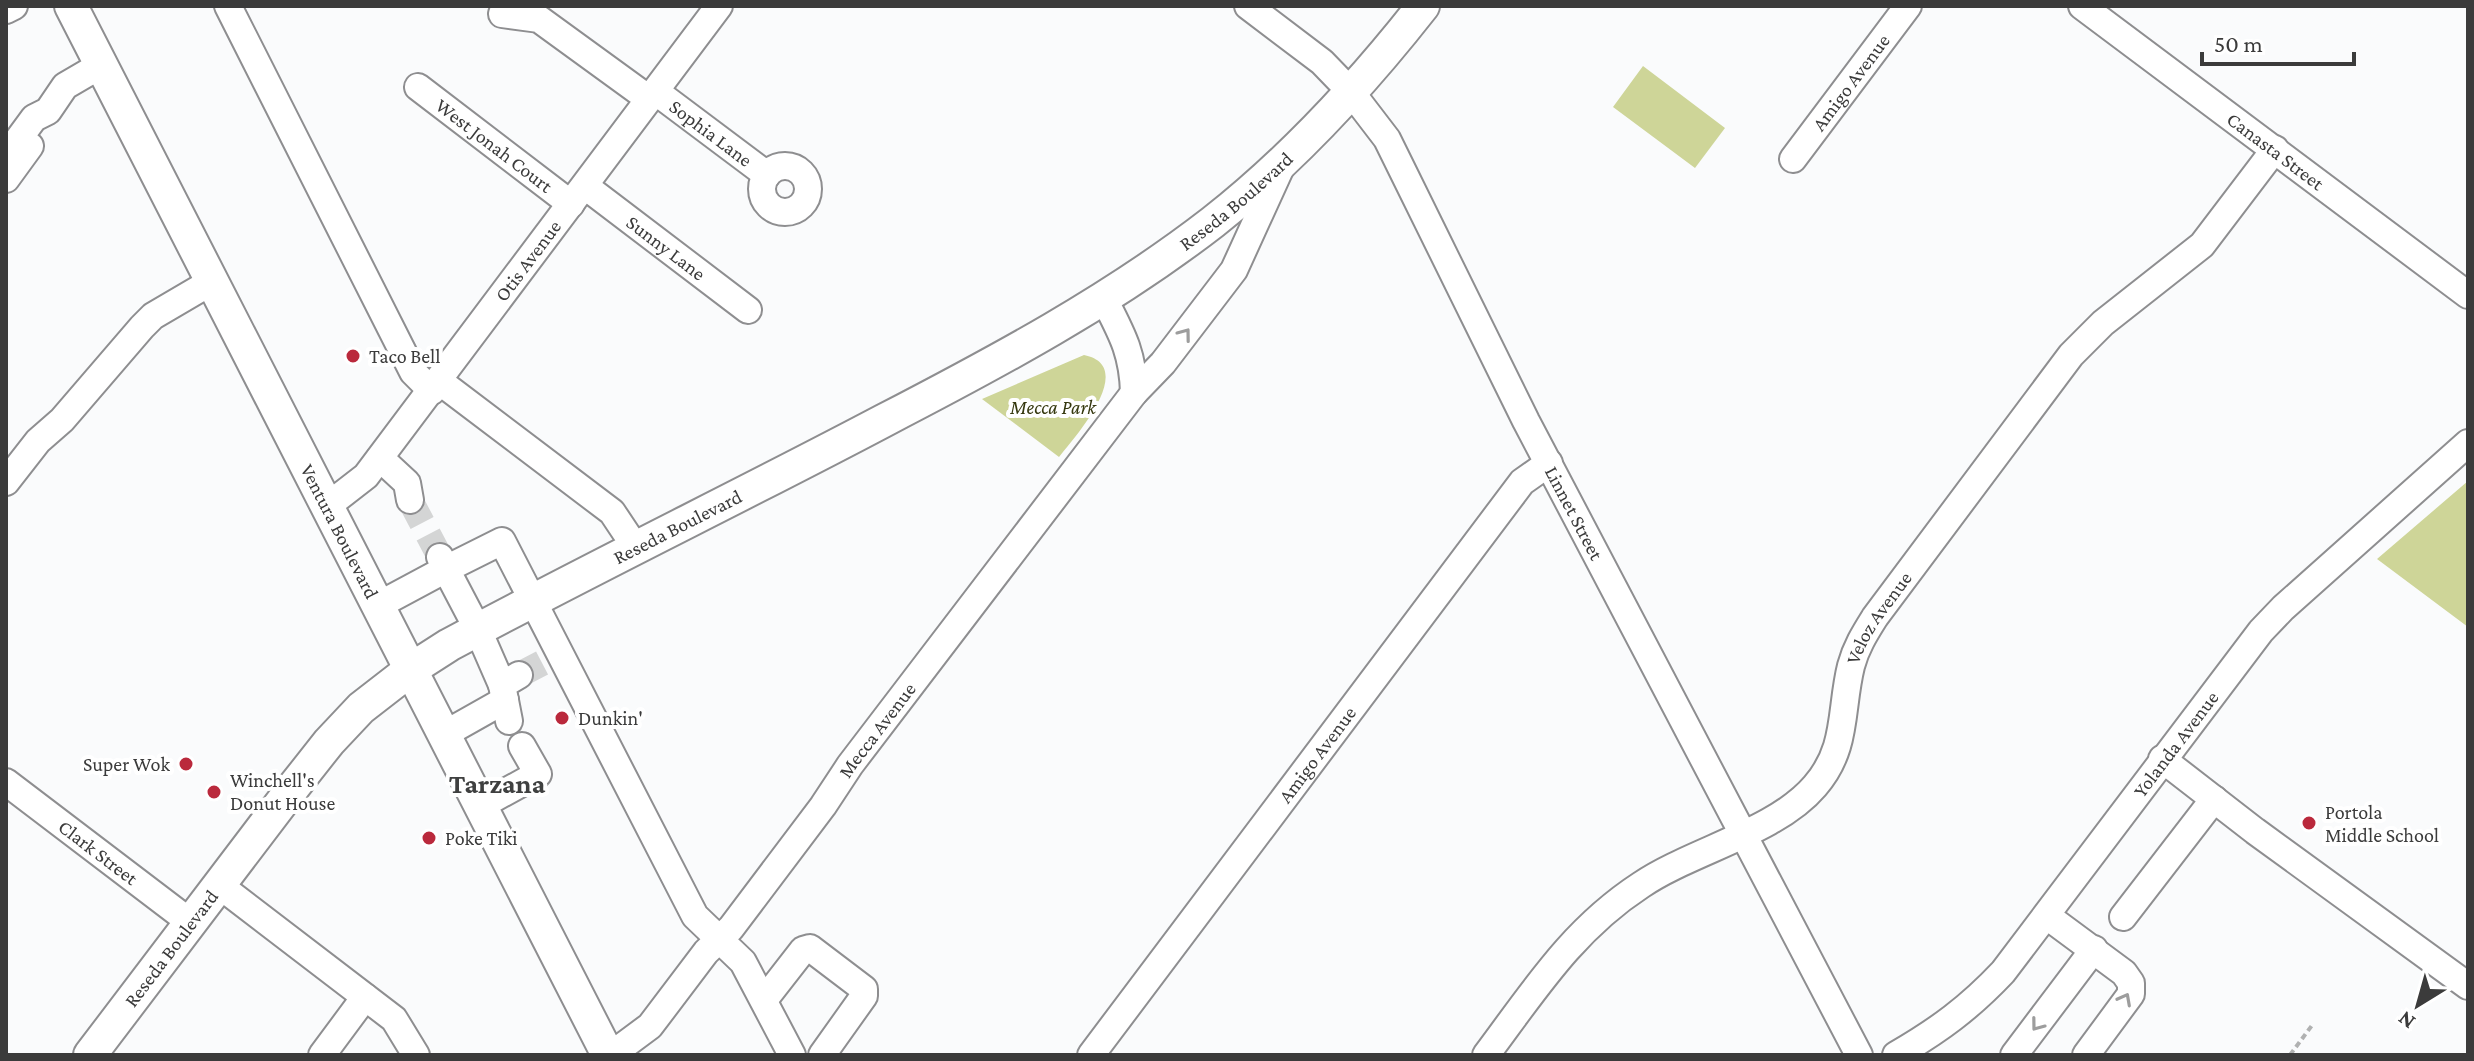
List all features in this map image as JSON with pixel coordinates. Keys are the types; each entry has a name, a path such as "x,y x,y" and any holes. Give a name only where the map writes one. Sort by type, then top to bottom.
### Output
{"main road":[{"name":"Ventura Boulevard","path":"71,6 609,1055"},
{"name":"Reseda Boulevard","path":"90,1055 329,742 361,708 410,670 532,600 1006,357 1104,299 1215,220 1284,160 1351,92 1423,6"}],"street":[{"path":"6,10 14,6"},
{"path":"228,6 413,372 612,512 636,548"},
{"name":"Otis Avenue","path":"326,507 362,480 380,458 719,6"},
{"name":"Linnet Street","path":"1248,6 1322,62 1351,92 1387,139 1549,463 1859,1055"},
{"name":"Amigo Avenue","path":"1793,159 1908,6"},
{"name":"Canasta Street","path":"2082,6 2468,295"},
{"name":"Sophia Lane","path":"502,14 539,19 690,118 767,175"},
{"path":"6,179 40,133 48,111 65,86 101,65"},
{"name":"West Jonah Court","path":"418,87 578,195"},
{"path":"6,156 34,118 48,111"},
{"name":"Veloz Avenue","path":"1486,1055 1559,957 1596,917 1643,883 1799,802 1815,786 1832,762 1841,737 1851,668 1864,635 1884,604 2071,355 2103,323 2202,245 2275,149"},
{"name":"Mecca Avenue","path":"609,1055 650,1026 706,952 731,928 850,765 1134,393 1163,363 1234,270 1284,160"},
{"name":"Sunny Lane","path":"578,195 748,310"},
{"path":"6,482 38,441 62,420 153,316 211,282"},
{"path":"1104,299 1124,338 1133,366 1134,393"},
{"name":"Yolanda Avenue","path":"1896,1055 1940,1030 1974,1003 2003,972 2261,631 2468,443"},
{"path":"380,458 407,483 410,500"},
{"name":"Amigo Avenue","path":"1091,1055 1522,482 1549,463"},
{"path":"377,606 443,563 502,541 532,600 552,658 695,916 743,962 792,1055"},
{"path":"443,563 509,695 443,735"},
{"path":"480,806 538,774 522,746"},
{"path":"2162,759 2468,986"},
{"name":"Clark Street","path":"6,782 190,922"},
{"path":"2123,917 2214,799"},
{"path":"219,885 394,1019 416,1055"},
{"path":"2047,916 2094,949 2124,973 2131,983 2131,994 2086,1055"},
{"path":"764,1000 803,950 810,948 864,989 864,996 822,1055"},
{"path":"2014,1055 2094,949"},
{"path":"322,1055 365,997"}],"path":[{"path":"2290,1055 2313,1024"}],"green space":[{"path":"1643,66 1725,128 1695,168 1613,107"},
{"name":"Mecca Park","path":"1084,355 1099,362 1105,373 1104,387 1089,418 1059,457 982,399"},
{"path":"2468,481 2468,627 2377,559"}],"tunnel":[{"path":"410,500 440,557"},
{"path":"519,675 544,662"}],"place":[{"name":"Taco Bell","path":"353,356"},
{"name":"Dunkin'","path":"562,718"},
{"name":"Super Wok","path":"186,764"},
{"name":"Winchell's Donut House","path":"214,792"},
{"name":"Portola Middle School","path":"2309,823"},
{"name":"Poke Tiki","path":"429,838"}],"district":[{"name":"Tarzana","path":"497,783"}]}
